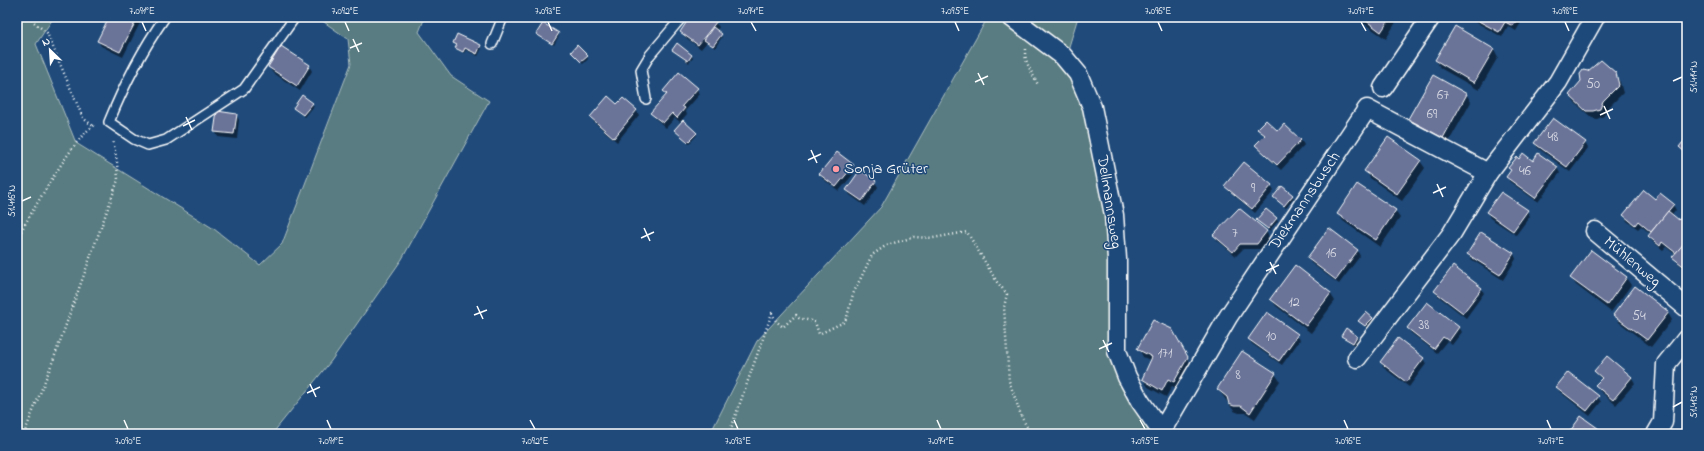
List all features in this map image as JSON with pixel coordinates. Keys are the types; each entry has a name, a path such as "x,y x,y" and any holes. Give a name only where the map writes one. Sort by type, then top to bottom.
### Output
{"street":[{"name":"Dellmannsweg","path":"1011,17 1063,56 1078,74 1092,107 1114,215 1117,259 1117,351 1126,377 1140,401 1162,433"},
{"path":"1384,88 1432,17"},
{"path":"1357,358 1452,233 1488,173 1558,82 1595,17"},
{"name":"Diekmannsbusch","path":"1162,433 1228,317 1367,109 1488,173"},
{"name":"Mühlenweg","path":"1594,230 1687,308"},
{"path":"1656,434 1663,422 1666,364 1687,338"}],"lane":[{"path":"165,17 144,47 123,88 109,122 134,139 148,145 166,140 244,89 295,17"},
{"path":"492,44 503,17"},
{"path":"646,99 640,70 650,55 682,17"}],"path":[{"path":"28,17 47,33 82,118 93,126"},
{"path":"1031,32 1025,50 1025,61 1032,71 1038,85"},
{"path":"17,238 67,157 93,126 109,122 117,162 118,180 54,358 24,434"},
{"path":"729,434 772,313 776,322 783,327 796,315 799,318 815,322 819,334 844,322 847,317 853,294 872,255 887,245 914,237 934,238 967,232 997,282 1007,294 1004,307 1009,382 1022,418 1030,434"}],"green space":[{"path":"17,17 54,17 36,44 76,143 214,229 260,265 282,244 351,64 348,39 317,17 425,17 419,32 451,76 489,101 402,259 331,361 272,434 17,434"},
{"path":"988,17 1078,17 1067,53 1112,215 1114,325 1161,434 710,434 757,341 881,207"}],"building":[{"path":"109,17 119,20 120,17 138,17 120,52 97,41"},
{"path":"690,17 710,17 717,21 698,45 680,32"},
{"path":"1361,17 1391,17 1381,32"},
{"path":"1471,17 1518,17 1513,26 1505,22 1499,32"},
{"path":"543,23 559,33 552,44 536,34"},
{"path":"1455,26 1494,49 1474,83 1435,60"},
{"path":"713,27 722,34 713,46 704,40"},
{"path":"457,34 481,45 477,54 465,48 463,52 455,48 457,45 453,43"},
{"path":"677,43 692,55 688,61 672,50"},
{"path":"577,45 588,56 581,62 571,52"},
{"path":"281,46 310,65 297,86 268,67"},
{"path":"1601,60 1616,73 1619,85 1603,101 1600,109 1586,111 1569,95 1581,81 1580,74 1583,70 1588,71"},
{"path":"679,72 698,88 682,106 685,108 677,118 672,113 663,123 650,113 667,94 663,91"},
{"path":"1433,75 1467,94 1443,138 1408,119"},
{"path":"302,95 313,103 303,115 293,108"},
{"path":"608,96 617,104 623,98 637,110 614,138 590,117"},
{"path":"217,111 237,114 234,134 214,132"},
{"path":"1553,118 1586,142 1567,167 1534,143"},
{"path":"683,120 697,133 688,142 674,130"},
{"path":"1266,120 1278,131 1284,124 1301,140 1277,165 1255,145 1265,135 1257,129"},
{"path":"1388,137 1421,160 1397,194 1364,171"},
{"path":"1687,137 1687,154 1679,147"},
{"name":"Sonja Grüter","path":"837,152 854,165 836,187 819,174"},
{"path":"1523,153 1533,161 1538,153 1558,167 1535,198 1506,177 1511,170 1508,168 1517,157 1519,159"},
{"path":"1244,162 1272,185 1252,209 1224,186"},
{"path":"860,170 876,181 862,201 846,190"},
{"path":"1357,184 1396,210 1376,240 1337,214"},
{"path":"1282,186 1293,195 1284,206 1273,197"},
{"path":"1644,190 1655,199 1660,193 1674,204 1651,232 1638,221 1635,225 1623,215"},
{"path":"1501,192 1528,210 1513,231 1486,212"},
{"path":"1239,208 1267,231 1257,244 1240,244 1233,252 1213,235"},
{"path":"1266,209 1277,218 1268,229 1256,220"},
{"path":"1668,211 1679,220 1684,214 1687,216 1687,240 1676,253 1662,242 1660,246 1648,236"},
{"path":"1329,228 1358,250 1336,280 1307,258"},
{"path":"1481,232 1514,253 1500,275 1467,254"},
{"path":"1687,240 1687,269 1672,257"},
{"path":"1591,250 1627,277 1607,305 1570,278"},
{"path":"1295,265 1331,293 1306,326 1270,299"},
{"path":"1453,266 1482,288 1463,313 1434,291"},
{"path":"1635,286 1669,312 1647,340 1613,315"},
{"path":"1427,302 1459,327 1449,341 1443,337 1434,349 1407,328"},
{"path":"1267,312 1298,334 1279,361 1248,339"},
{"path":"1366,312 1373,318 1365,326 1358,321"},
{"path":"1153,320 1172,329 1188,357 1174,382 1168,379 1162,391 1142,379 1152,357 1137,349"},
{"path":"1346,328 1357,336 1353,343 1341,336"},
{"path":"1398,338 1424,358 1406,382 1380,362"},
{"path":"1242,351 1276,373 1250,413 1241,406 1229,404 1227,397 1217,389"},
{"path":"1607,356 1632,377 1613,400 1595,385 1602,378 1594,371"},
{"path":"1568,372 1599,396 1587,411 1556,387"},
{"path":"1581,416 1602,431 1600,434 1568,434"}],"place":[{"name":"Sonja Grüter","path":"836,169"}]}
